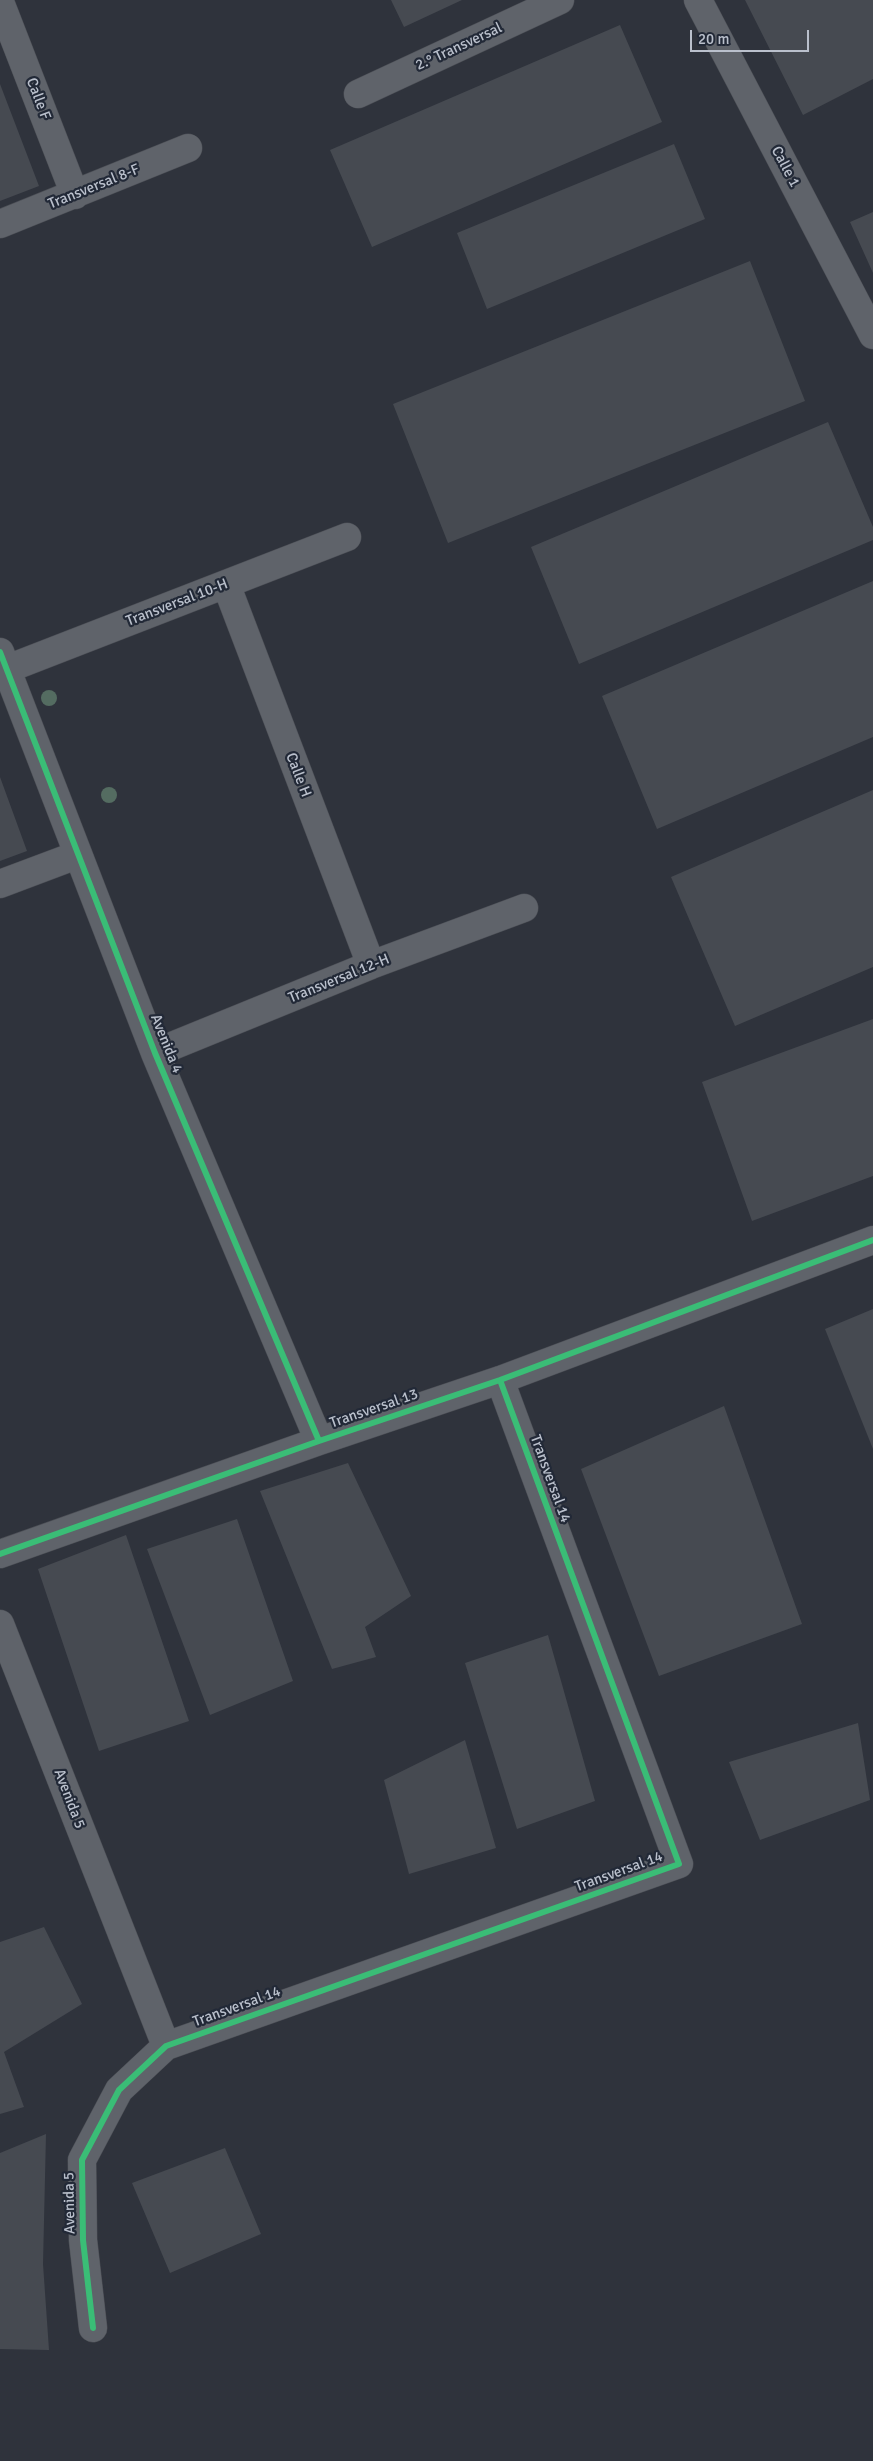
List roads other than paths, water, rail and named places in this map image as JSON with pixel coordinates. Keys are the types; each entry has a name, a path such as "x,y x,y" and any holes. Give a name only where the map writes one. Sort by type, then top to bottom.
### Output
{"street":[{"name":"2.° Transversal","path":"358,94 560,0"},
{"name":"Calle 1","path":"698,0 873,335"},
{"name":"Calle F","path":"0,2 75,195"},
{"name":"Transversal 8-F","path":"0,224 188,148"},
{"name":"Transversal 10-H","path":"4,661 226,584 347,537"},
{"name":"Calle H","path":"226,584 370,965"},
{"name":"Avenida 4","path":"4,661 77,855 155,1053 319,1441"},
{"path":"0,884 77,855"},
{"name":"Transversal 12-H","path":"155,1053 370,965 524,908"},
{"name":"Transversal 13","path":"0,1554 319,1441 500,1380 873,1240"},
{"name":"Transversal 14","path":"166,2046 679,1864 500,1380"},
{"name":"Avenida 5","path":"0,1624 166,2046 119,2090 82,2160 83,2240 93,2328"}]}
